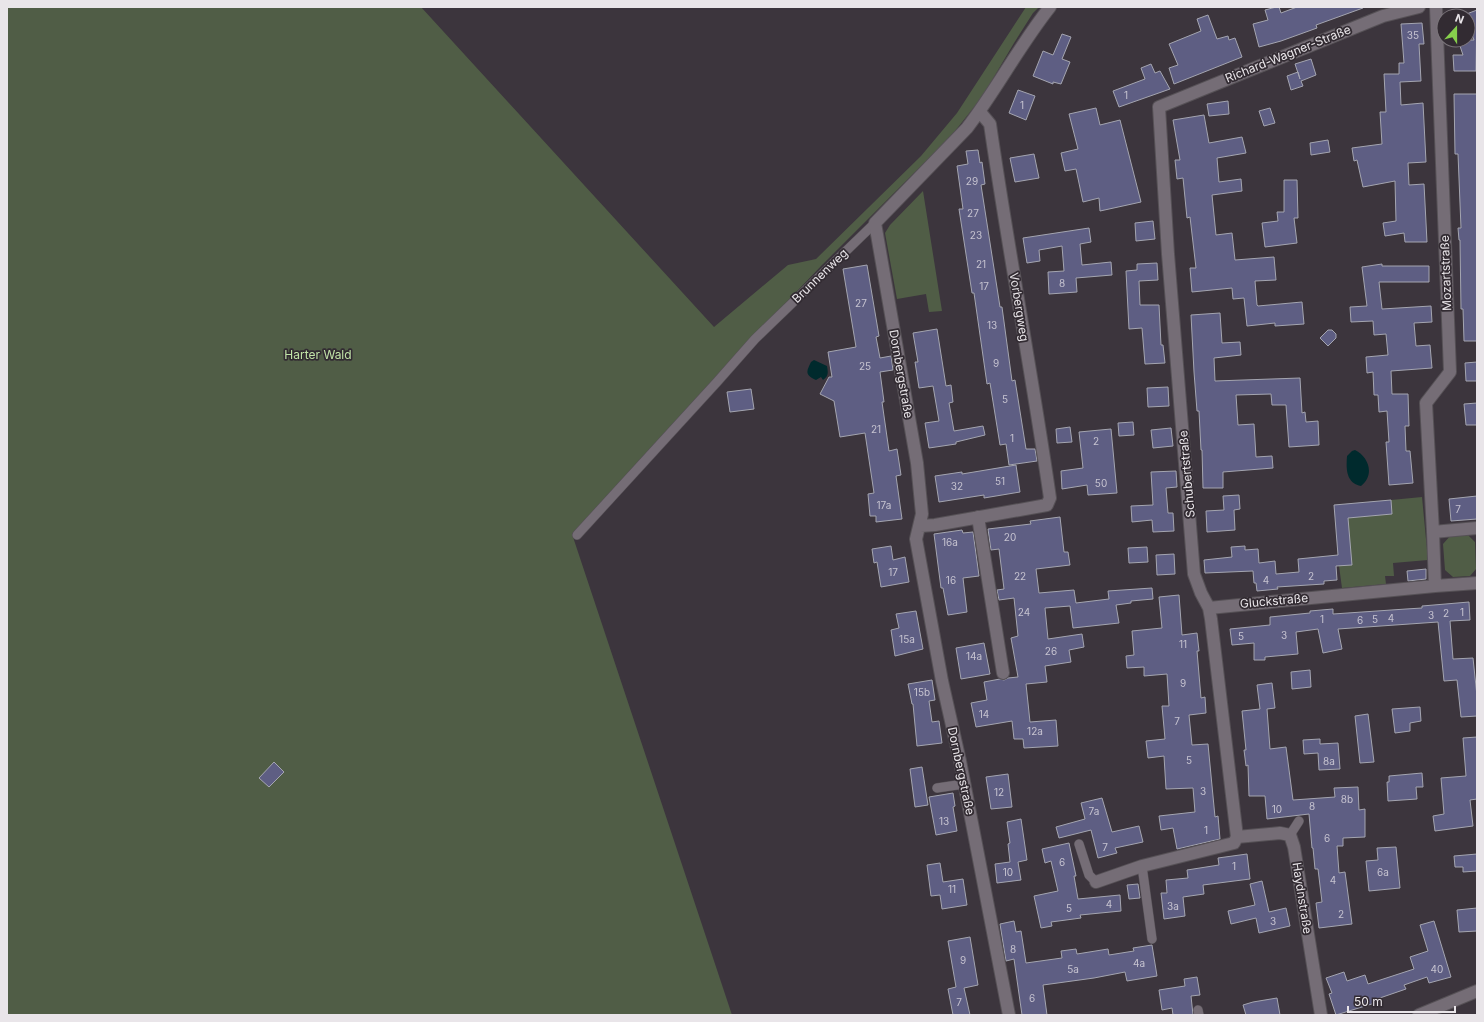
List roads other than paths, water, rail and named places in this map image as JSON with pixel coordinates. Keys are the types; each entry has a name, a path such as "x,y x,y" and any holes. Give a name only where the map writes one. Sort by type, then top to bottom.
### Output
{"street":[{"name":"Brunnenweg","path":"875,223 962,134 980,112 1032,30 1050,7"},
{"name":"Richard-Wagner-Straße","path":"1159,107 1361,24 1382,16 1419,7"},
{"name":"Mozartstraße","path":"1435,586 1426,403 1450,372 1436,7"},
{"name":"Schubertstraße","path":"1159,107 1168,247 1194,574 1201,593 1209,608 1224,719 1237,837"},
{"name":"Vorbergweg","path":"978,517 1046,505 1050,498 990,124 980,112"},
{"name":"Dornbergstraße","path":"875,223 917,463 922,514 916,539 942,681 964,784 1009,1015"},
{"path":"920,526 935,525 978,517 1003,673"},
{"path":"1432,532 1477,528"},
{"name":"Gluckstraße","path":"1209,608 1477,583"},
{"path":"1096,882 1142,866 1234,843 1237,837 1280,833 1290,835"},
{"name":"Haydnstraße","path":"1290,835 1294,847 1321,1015"},
{"path":"1419,1015 1477,991"}],"lane":[{"name":"Brunnenweg","path":"577,535 718,382 755,339 875,223"},
{"path":"937,788 964,784"},
{"path":"1290,835 1299,821"},
{"path":"1079,844 1089,875 1096,882"},
{"path":"1142,866 1152,939"}],"water":[{"path":"814,360 827,366 828,372 823,380 821,377 816,380 808,375 808,368"},
{"path":"1355,450 1364,457 1367,462 1369,472 1368,477 1361,486 1352,482 1347,470 1347,456"}],"park label":[{"name":"Harter Wald","path":"318,355"}]}
